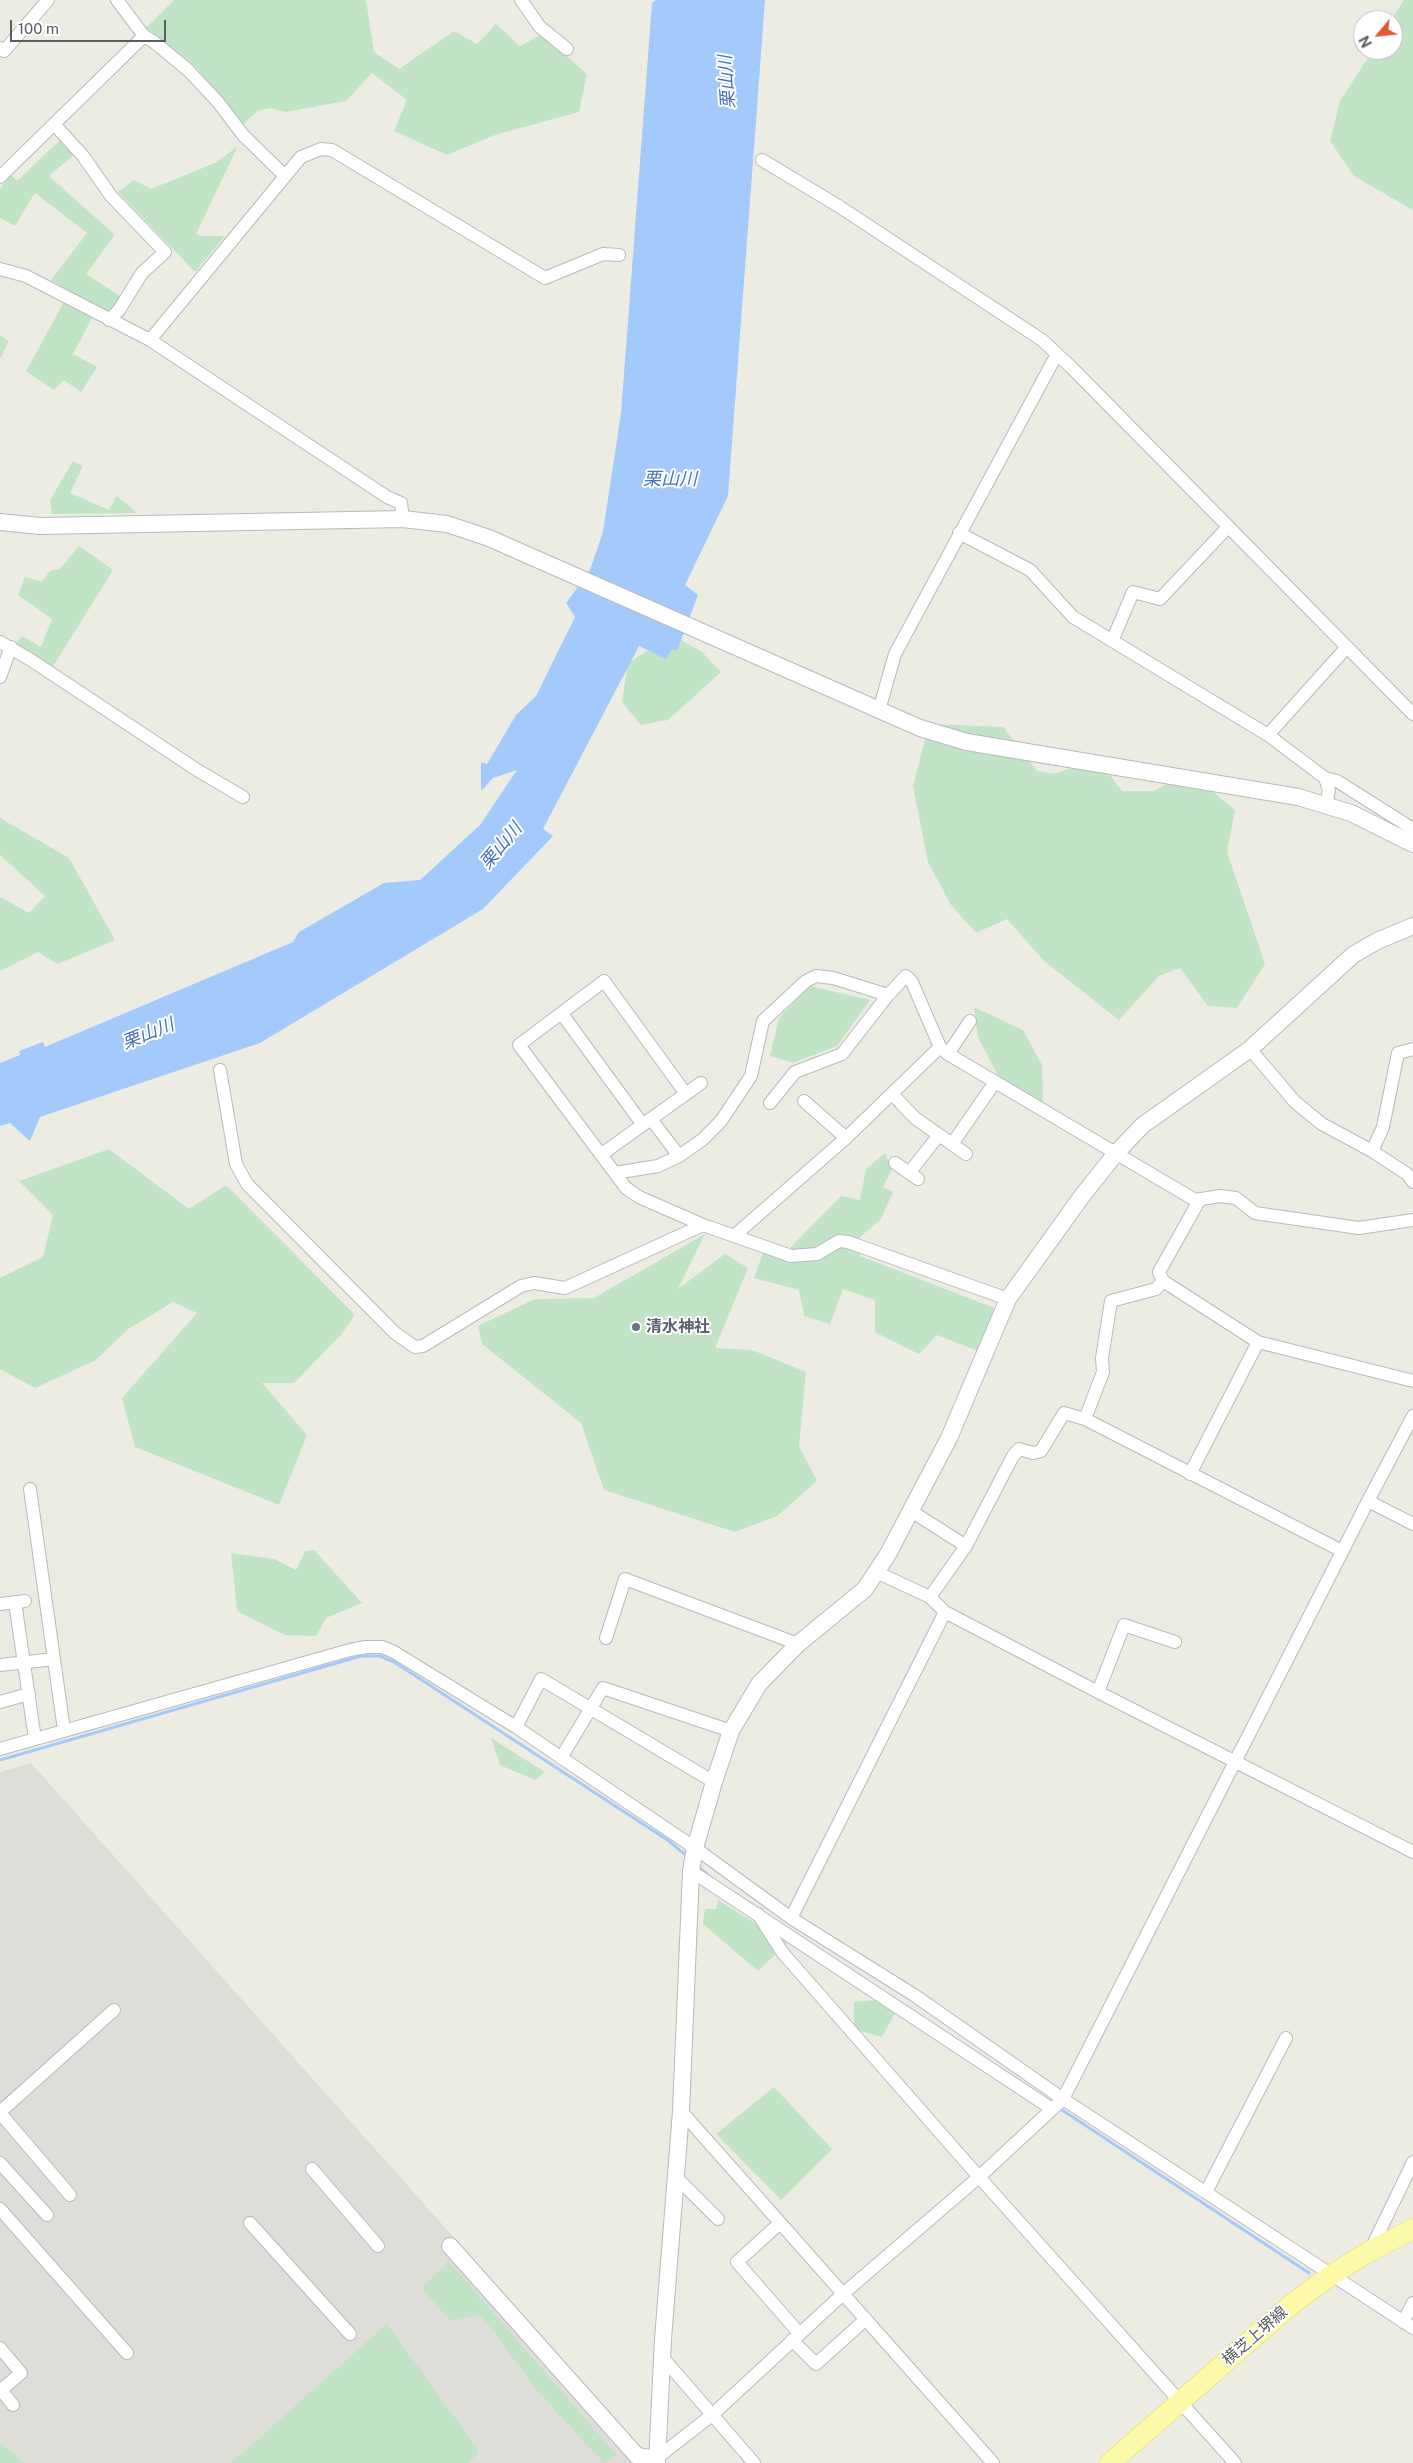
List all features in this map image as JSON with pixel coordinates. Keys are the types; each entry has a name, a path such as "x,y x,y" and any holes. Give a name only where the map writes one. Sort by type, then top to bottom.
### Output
{"main road":[{"name":"横芝上堺線","path":"1110,2463 1292,2304 1330,2275 1370,2251 1413,2229"}],"street":[{"path":"0,48 4,51 48,0"},
{"path":"116,0 144,36 188,70 218,102 243,135 284,175"},
{"path":"520,0 540,27 567,49"},
{"path":"0,177 144,36"},
{"path":"54,124 83,156 111,196 165,252 142,273 119,310 109,320"},
{"path":"150,340 284,175 301,157 309,152 332,150 545,278 603,254 620,255"},
{"path":"762,160 840,207 1042,340 1413,714"},
{"path":"0,269 26,276 150,340 387,497 401,503 403,519"},
{"path":"879,710 895,654 1058,354"},
{"path":"0,522 40,526 403,519 447,524 489,538 920,728 968,742 1298,797 1326,805 1392,832 1413,844"},
{"path":"1113,639 1133,592 1160,599 1228,527"},
{"path":"960,533 1030,570 1073,617 1113,639 1268,735 1325,778 1337,781 1413,829"},
{"path":"0,677 6,645 243,798"},
{"path":"1268,735 1346,648"},
{"path":"1325,778 1329,790 1326,805"},
{"path":"655,2462 681,2111 692,1871 695,1848 731,1732 759,1684 798,1644 865,1589 911,1511 949,1438 1008,1299 1082,1196 1117,1152 1143,1125 1250,1049 1354,955 1377,941 1413,926"},
{"path":"615,1173 658,1166 679,1156 702,1140 721,1121 751,1076 763,1021 806,981 816,976 833,978 888,995"},
{"path":"770,1103 795,1072 842,1054 888,995 906,976 912,982 944,1051 1195,1200 1220,1196 1236,1198 1255,1212 1358,1228 1413,1220"},
{"path":"686,1094 604,981 519,1045 626,1188 639,1197 703,1225 791,1256 817,1254 839,1241 848,1242 1008,1299"},
{"path":"562,1014 647,1122 679,1156"},
{"path":"734,1236 944,1051 970,1021"},
{"path":"1250,1049 1295,1102 1322,1124 1372,1151 1407,1174 1413,1182"},
{"path":"1372,1151 1383,1127 1398,1053 1413,1049"},
{"path":"220,1070 236,1164 246,1184 395,1333 415,1347 423,1346 520,1286 534,1283 565,1288 703,1225"},
{"path":"952,1144 995,1082"},
{"path":"602,1154 701,1084"},
{"path":"893,1095 915,1118 966,1154"},
{"path":"804,1101 846,1138"},
{"path":"894,1163 914,1176 938,1135"},
{"path":"1200,1199 1159,1272 1163,1281 1258,1342 1413,1381"},
{"path":"1085,1419 1103,1372 1102,1358 1111,1301 1156,1289 1163,1281"},
{"path":"1190,1474 1258,1342"},
{"path":"930,1597 966,1546 1019,1449 1033,1454 1040,1451 1064,1413 1085,1419 1342,1551"},
{"path":"655,2462 712,2415 844,2293 979,2177 1063,2099 1236,1763 1368,1500 1413,1416"},
{"path":"30,1490 64,1730"},
{"path":"1368,1500 1413,1524"},
{"path":"911,1511 966,1546"},
{"path":"876,1572 930,1597 945,1612 1098,1692 1413,1852"},
{"path":"606,1638 625,1579 798,1644"},
{"path":"0,1604 20,1602 24,1662 36,1738"},
{"path":"791,1918 945,1612"},
{"path":"1098,1692 1124,1625 1175,1642"},
{"path":"0,1749 366,1646 382,1647 394,1652 516,1727 695,1848 791,1918 914,1995 1063,2099 1408,2325 1413,2303"},
{"path":"0,1666 54,1659"},
{"path":"516,1727 541,1679 590,1710 714,1782"},
{"path":"561,1758 603,1688 731,1732"},
{"path":"0,1702 29,1694"},
{"path":"692,1871 1052,2109"},
{"path":"758,1914 782,1952 979,2177 1235,2463"},
{"path":"70,2195 0,2113 114,2010"},
{"path":"1206,2192 1286,2038"},
{"path":"681,2111 993,2463"},
{"path":"0,2162 47,2215"},
{"path":"1370,2251 1413,2162"},
{"path":"312,2169 378,2246"},
{"path":"675,2176 718,2220"},
{"path":"0,2209 127,2353"},
{"path":"250,2223 350,2334"},
{"path":"780,2223 737,2262 816,2364 866,2319"},
{"path":"450,2246 637,2456 655,2462"},
{"path":"0,2348 21,2373 0,2390 13,2405"},
{"path":"663,2358 754,2463"}],"shaded area":[{"path":"31,1763 648,2455 647,2463 21,2463 0,2446 0,1772"}],"green space":[{"path":"174,0 366,0 374,52 399,69 454,31 477,44 496,24 520,46 542,34 587,74 579,112 495,135 447,155 394,131 407,100 372,73 346,101 285,112 270,108 257,111 243,125 197,68 146,28"},
{"path":"1404,0 1413,0 1413,210 1354,176 1330,141 1340,101 1367,60 1403,60 1403,10 1398,10"},
{"path":"60,140 76,153 49,176 115,235 86,274 120,296 109,315 51,280 87,233 35,193 15,226 0,218 0,189 10,174 17,181"},
{"path":"238,146 196,234 201,236 225,236 195,272 118,192 134,180 151,189 215,163"},
{"path":"64,302 92,318 73,354 97,367 81,392 64,380 54,390 26,371"},
{"path":"0,335 9,341 0,359"},
{"path":"73,461 83,466 70,493 109,510 117,496 137,513 52,514 50,500"},
{"path":"79,546 113,570 52,668 16,644 22,636 41,647 52,619 18,595 25,577 42,582 50,571 60,569"},
{"path":"672,635 702,652 721,672 668,720 641,725 622,702 628,663"},
{"path":"929,724 1003,727 1037,771 1054,774 1098,759 1122,791 1154,791 1188,771 1235,810 1227,852 1265,964 1237,1008 1208,1006 1180,968 1159,976 1119,1020 1044,961 1007,919 976,933 951,905 928,862 913,786"},
{"path":"0,818 69,858 115,940 58,964 38,952 0,971 0,897 29,913 45,896 0,855"},
{"path":"810,986 870,1000 837,1046 793,1063 770,1056 779,1018"},
{"path":"974,1007 1023,1030 1042,1065 1043,1105 998,1076 978,1037"},
{"path":"109,1149 189,1209 226,1185 355,1315 341,1335 294,1383 262,1383 307,1435 279,1505 135,1447 122,1398 197,1313 173,1302 128,1329 96,1360 35,1388 0,1369 0,1278 43,1257 53,1215 19,1181"},
{"path":"885,1153 892,1169 883,1187 893,1192 881,1219 860,1237 860,1256 997,1309 978,1351 937,1335 919,1354 875,1332 875,1300 843,1289 830,1324 804,1316 799,1290 754,1278 764,1250 789,1249 841,1196 860,1200 866,1169"},
{"path":"705,1234 678,1289 725,1254 748,1268 715,1348 752,1350 806,1372 799,1446 817,1481 777,1516 735,1532 604,1490 581,1423 482,1344 478,1326 535,1299 594,1298"},
{"path":"314,1550 362,1603 326,1618 316,1636 285,1635 237,1611 231,1553 274,1559 296,1570 305,1551"},
{"path":"491,1738 545,1772 535,1780 500,1765"},
{"path":"718,1900 787,1943 758,1971 703,1924 705,1909 716,1909"},
{"path":"875,2000 896,2011 882,2037 854,2029 854,2002"},
{"path":"774,2087 832,2149 781,2200 716,2134"},
{"path":"449,2262 617,2455 604,2463 540,2394 481,2315 449,2320 422,2288"},
{"path":"387,2324 479,2451 469,2463 231,2463"},
{"path":"0,2442 24,2463 0,2463"}],"water":[{"name":"栗山川","path":"656,0 765,0 728,496 685,585 698,595 677,651 672,649 666,659 639,646 543,829 553,836 483,909 260,1043 40,1117 30,1141 10,1123 0,1126 0,1063 20,1055 19,1051 43,1042 45,1047 293,942 299,932 384,883 420,880 480,825 517,770 493,778 481,791 481,762 487,764 516,715 536,696 575,617 566,603 590,570 603,532 621,413 652,3"}],"waterway":[{"path":"0,1760 361,1656 380,1656 394,1662 669,1841 688,1857"},
{"path":"698,1866 708,1875"},
{"path":"1059,2108 1309,2273"}],"place":[{"name":"清水神社","path":"636,1327"}]}
